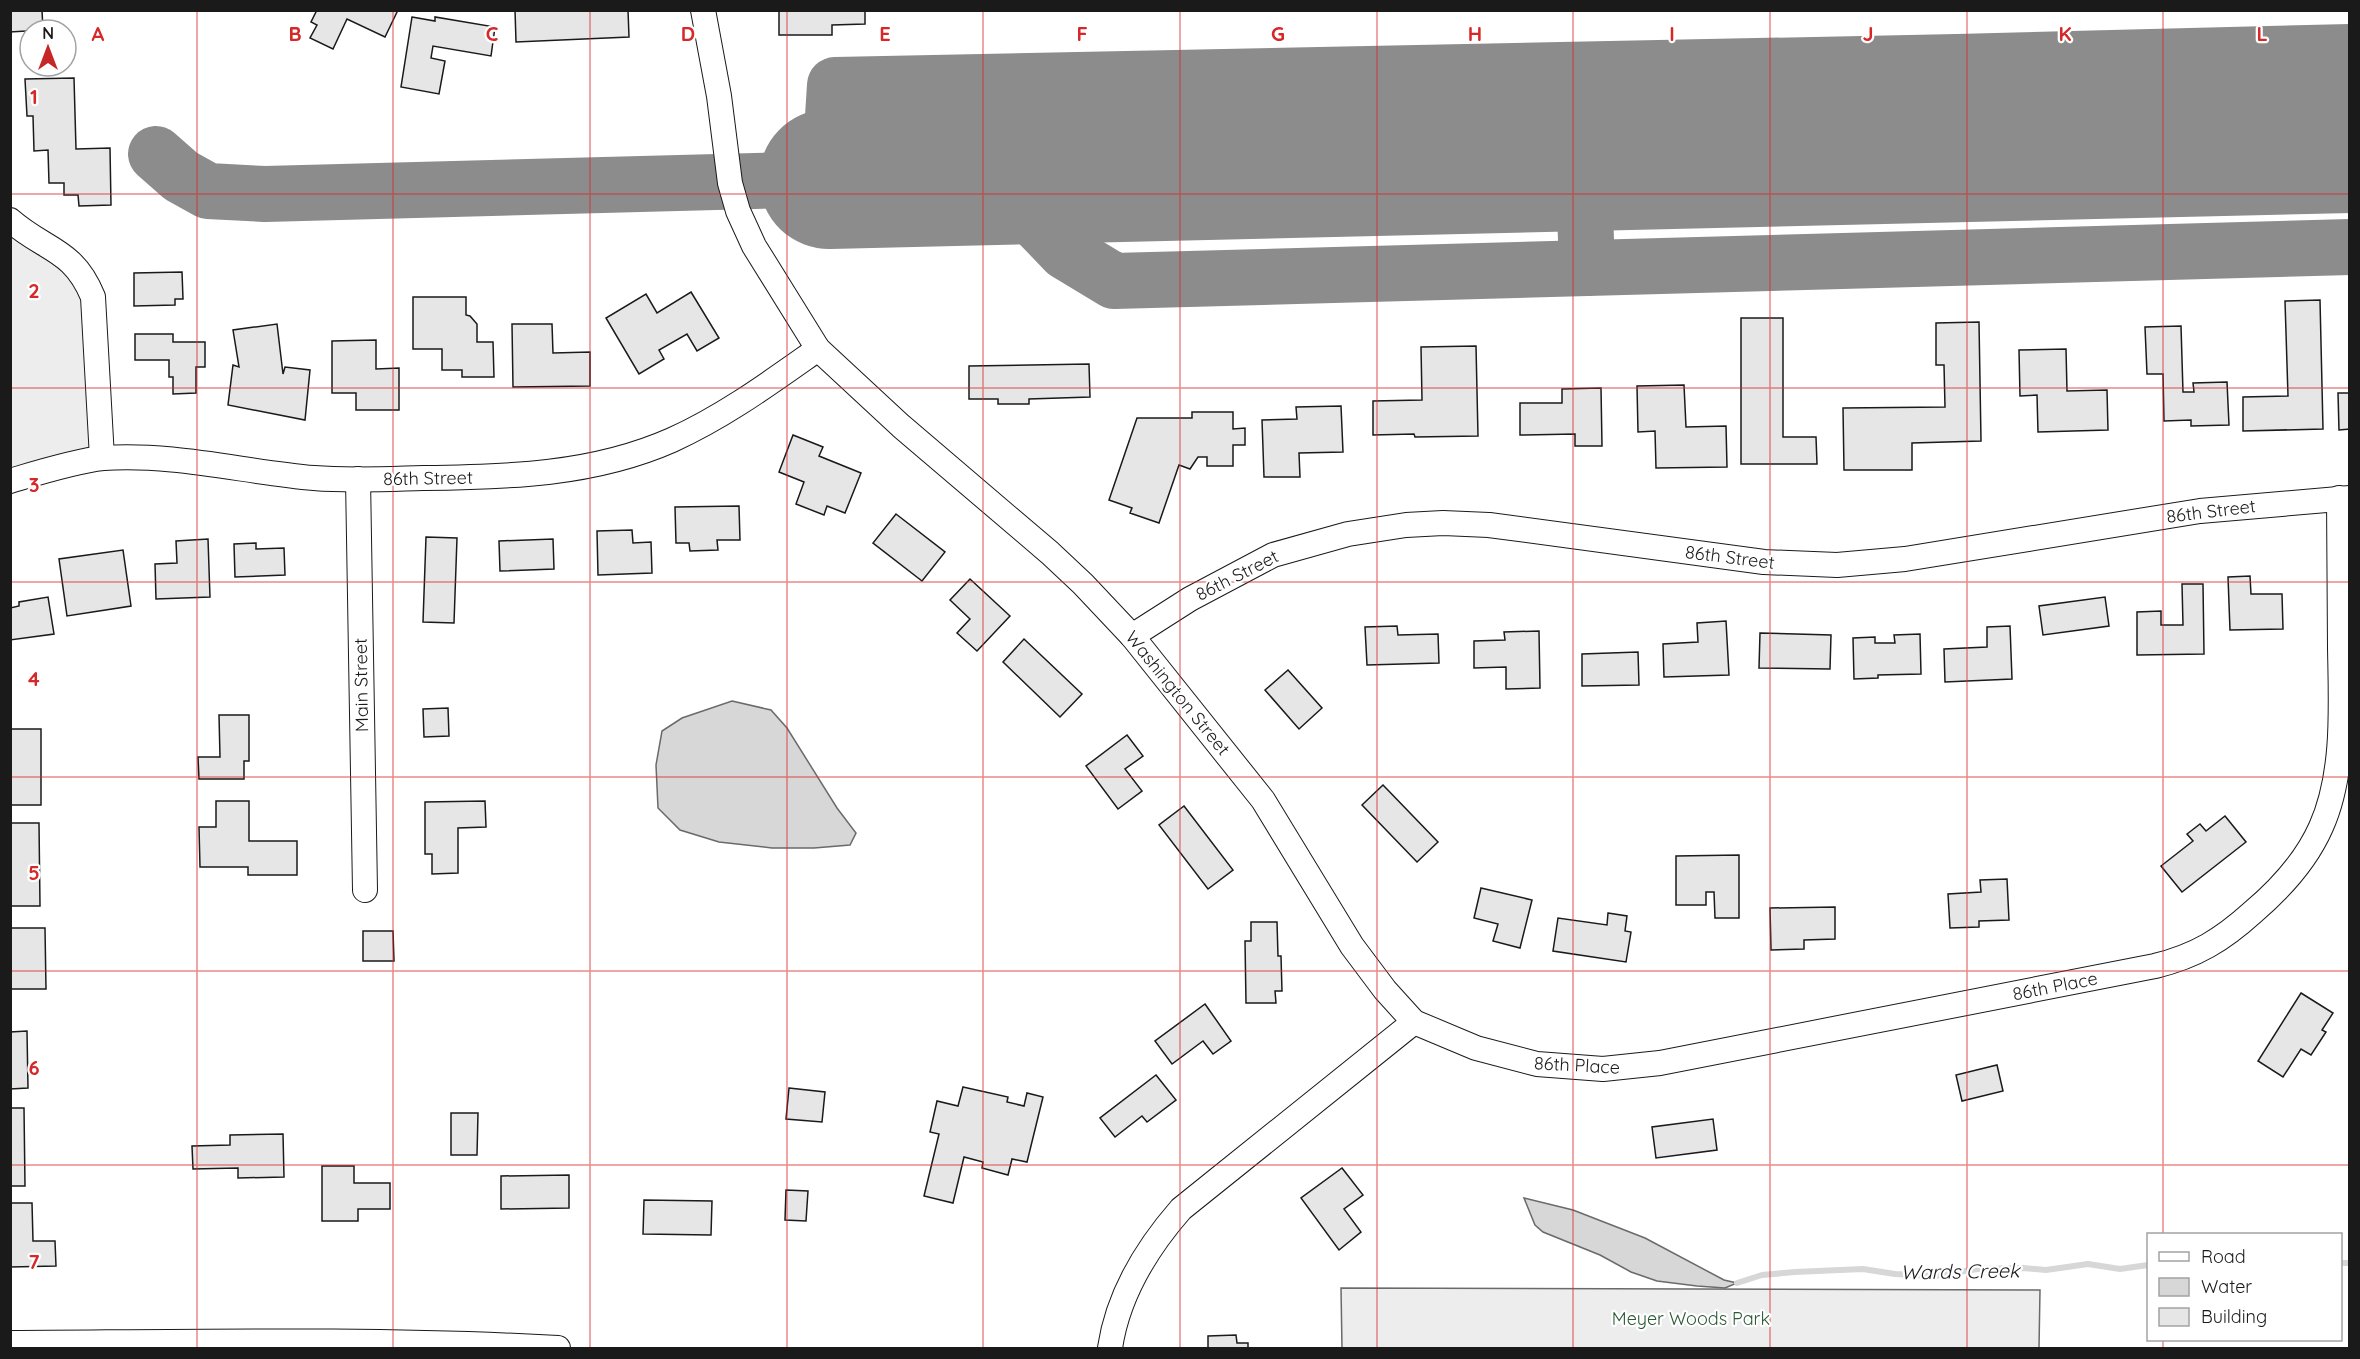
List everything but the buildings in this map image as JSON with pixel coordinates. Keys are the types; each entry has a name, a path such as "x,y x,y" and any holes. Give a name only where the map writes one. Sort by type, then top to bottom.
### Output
{"street":[{"name":"Washington Street","path":"703,10 719,96 730,183 738,211 754,246 818,349 901,426 1050,552 1132,636 1263,800 1352,946 1385,990 1414,1022"},
{"path":"10,220 73,263 86,279 93,297 102,458"},
{"name":"86th Street","path":"10,481 102,458 166,459 287,475 358,479 505,477 563,471 628,456 670,441 734,408 818,349"},
{"name":"Main Street","path":"358,479 365,890"},
{"name":"86th Street","path":"1132,636 1190,599 1273,555 1348,534 1406,525 1443,523 1489,525 1764,562 1838,565 1905,559 2200,511 2344,498"},
{"name":"86th Place","path":"1414,1022 1476,1048 1537,1064 1574,1068 1633,1067 2155,966 2204,950 2262,905 2294,870 2321,827 2329,800 2341,725 2344,498"},
{"path":"1110,1348 1112,1334 1132,1275 1163,1229 1182,1209 1414,1022"},
{"path":"10,1343 284,1341 467,1343 558,1348"}],"shaded area":[{"path":"11,220 86,279 102,458 11,481"},
{"name":"Meyer Woods Park","path":"1341,1288 2040,1290 2039,1348 1342,1348"}],"water":[{"path":"732,701 771,710 787,728 837,808 856,833 850,845 772,848 719,842 680,830 658,808 656,765 662,731 682,718"},
{"path":"1524,1198 1573,1210 1645,1238 1724,1280 1737,1283 1725,1288 1697,1286 1657,1281 1631,1272 1600,1255 1543,1232 1535,1225"}],"waterway":[{"name":"Wards Creek","path":"2342,1263 2350,1263"},
{"name":"Wards Creek","path":"1737,1283 1762,1275 1863,1269 1895,1274 1934,1276 1977,1269 2046,1270 2088,1264 2120,1269 2147,1265"}],"taxiway":[{"path":"156,154 181,176 208,191 265,194 829,179 835,85 2350,52"},
{"path":"1957,62 1960,152"},
{"path":"1580,70 1587,268"},
{"path":"992,175 1066,252 1114,281 2350,247"}],"runway":[{"path":"829,179 2350,143"}]}
